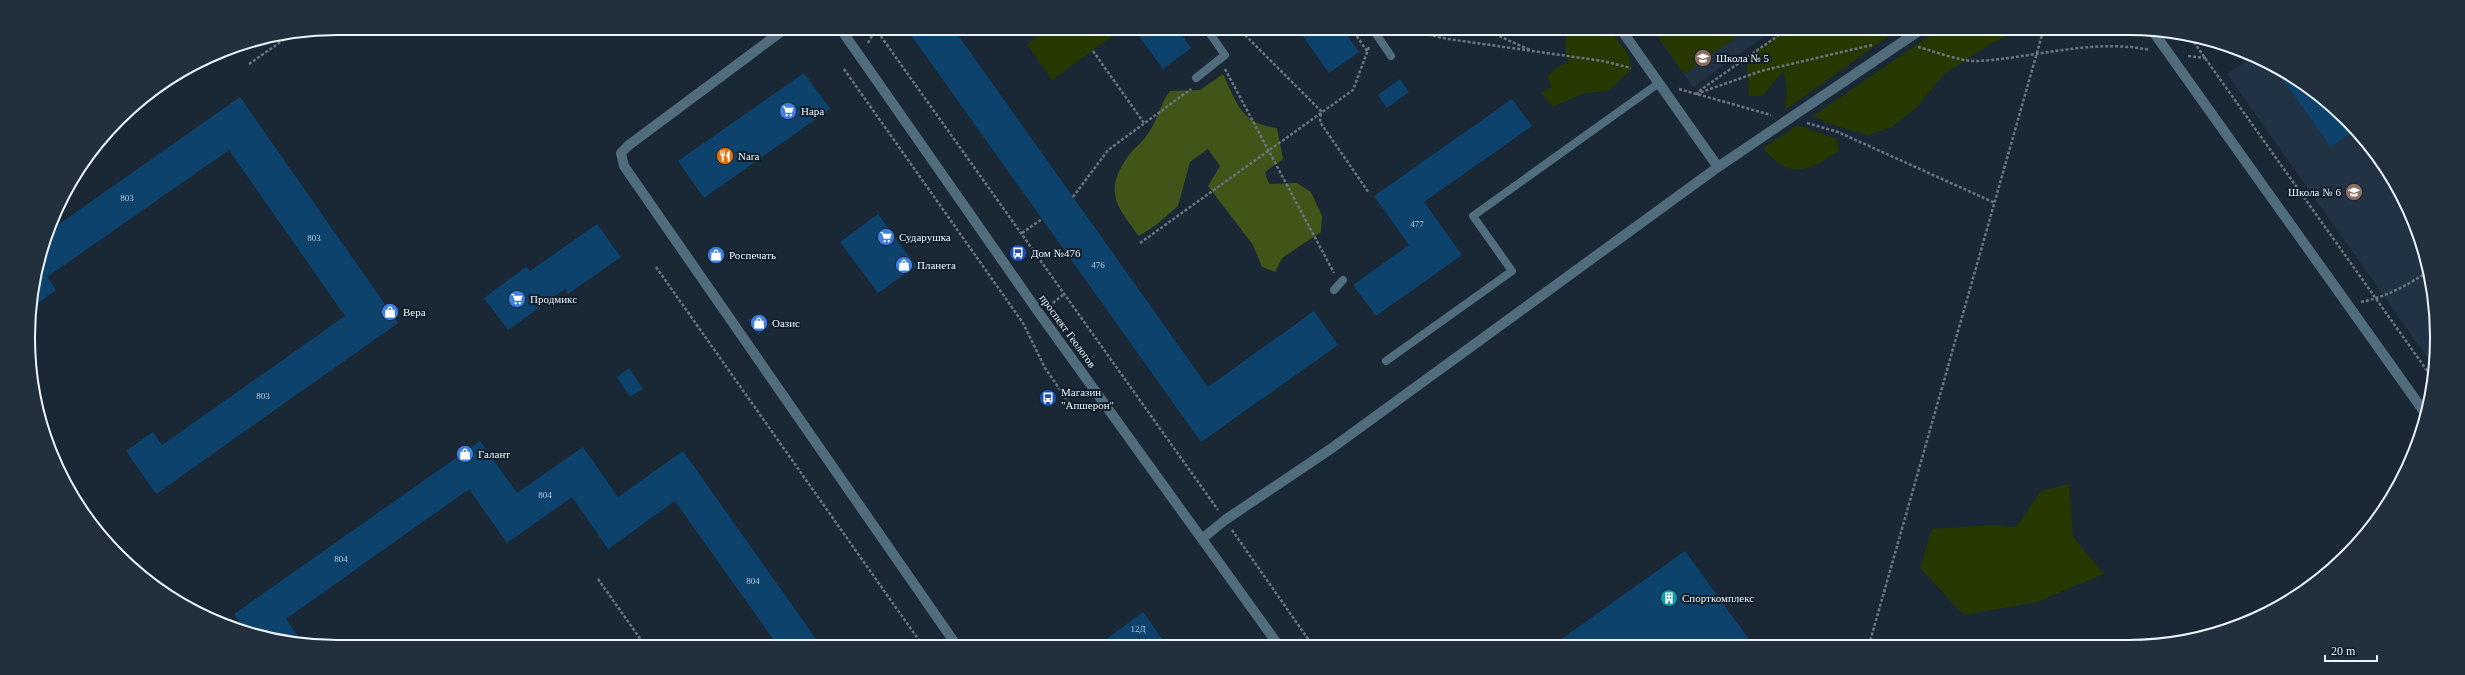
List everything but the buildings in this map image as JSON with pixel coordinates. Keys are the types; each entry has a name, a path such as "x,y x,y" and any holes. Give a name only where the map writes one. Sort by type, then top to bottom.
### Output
{"street":[{"path":"777,35 629,144 622,153 624,166 952,640"},
{"name":"проспект Геологов","path":"845,35 1039,313 1203,538 1275,640"},
{"path":"1625,35 1718,167"},
{"path":"1203,538 1225,520 1332,448 1718,167 1912,35"},
{"path":"2157,37 2422,408"}],"lane":[{"path":"1196,78 1225,55 1211,35"},
{"path":"1376,35 1391,56"},
{"path":"1386,361 1512,271 1472,216 1659,83"}],"path":[{"path":"880,35 1022,233 1063,295 1225,520 1309,640"},
{"path":"1245,35 1321,111"},
{"path":"1356,35 1367,52"},
{"path":"1140,243 1321,111 1353,90 1372,35"},
{"path":"1430,35 1533,52 1603,61 1635,69"},
{"path":"1496,35 1533,52"},
{"path":"1695,94 1778,35"},
{"path":"1870,640 2042,35"},
{"path":"249,64 283,40"},
{"path":"1900,43 1976,61 2037,52 2124,44 2168,53 2206,58"},
{"path":"2194,43 2428,371"},
{"path":"1695,94 1761,71 1830,53 1876,44"},
{"path":"1093,51 1144,123"},
{"path":"1219,60 1232,78 1268,151 1339,285"},
{"path":"844,69 1023,323 1045,368 1074,410"},
{"path":"1659,83 1774,116 1791,118 1838,132 1995,202"},
{"path":"1073,197 1108,150 1193,88"},
{"path":"1321,111 1320,122 1369,192"},
{"path":"1022,233 1042,219"},
{"path":"656,267 919,640"},
{"path":"2348,304 2375,298 2423,275"},
{"path":"598,579 641,640"}],"shaded area":[{"name":"Школа № 5","path":"1656,35 1766,35 1693,87"},
{"name":"Школа № 6","path":"2247,60 2296,86 2327,110 2355,138 2379,169 2399,204 2420,259 2429,318 2429,360 2227,74"}],"green space":[{"path":"1039,35 1114,35 1052,80 1027,44"},
{"path":"1567,35 1613,35 1628,54 1631,70 1608,91 1584,93 1553,107 1541,93 1552,87 1547,76 1559,66 1569,63 1565,46"},
{"path":"1657,35 1739,35 1684,74"},
{"path":"1779,35 1890,35 1785,110 1787,91 1784,71 1762,96 1749,96 1747,66 1749,56"},
{"path":"1931,35 2008,35 1989,45 1944,74 1917,107 1892,127 1868,135 1836,126 1813,116"},
{"path":"1223,74 1237,103 1248,117 1265,126 1277,128 1283,159 1265,172 1269,184 1297,183 1311,192 1322,216 1321,232 1282,258 1275,272 1262,267 1253,245 1208,186 1220,166 1208,149 1190,162 1178,206 1156,225 1139,236 1124,215 1116,197 1116,178 1121,168 1129,155 1147,135 1170,91 1200,90"},
{"path":"1798,125 1837,139 1839,151 1809,168 1791,169 1782,165 1763,148"},
{"path":"2069,484 2073,537 2104,574 2037,602 1964,615 1920,568 1932,529 1992,525 2016,527 2041,491"}],"place":[{"name":"Школа № 5","path":"1703,58"},
{"name":"Нара","path":"788,111"},
{"name":"Nara","path":"725,156"},
{"name":"Школа № 6","path":"2354,192"},
{"name":"Сударушка","path":"886,237"},
{"name":"Дом №476","path":"1018,253"},
{"name":"Роспечать","path":"716,255"},
{"name":"Планета","path":"904,265"},
{"name":"Продмикс","path":"517,299"},
{"name":"Вера","path":"390,312"},
{"name":"Оазис","path":"759,323"},
{"name":"Магазин \"Апшерон\"","path":"1048,398"},
{"name":"Галант","path":"465,454"},
{"name":"Спорткомплекс","path":"1669,598"}]}
